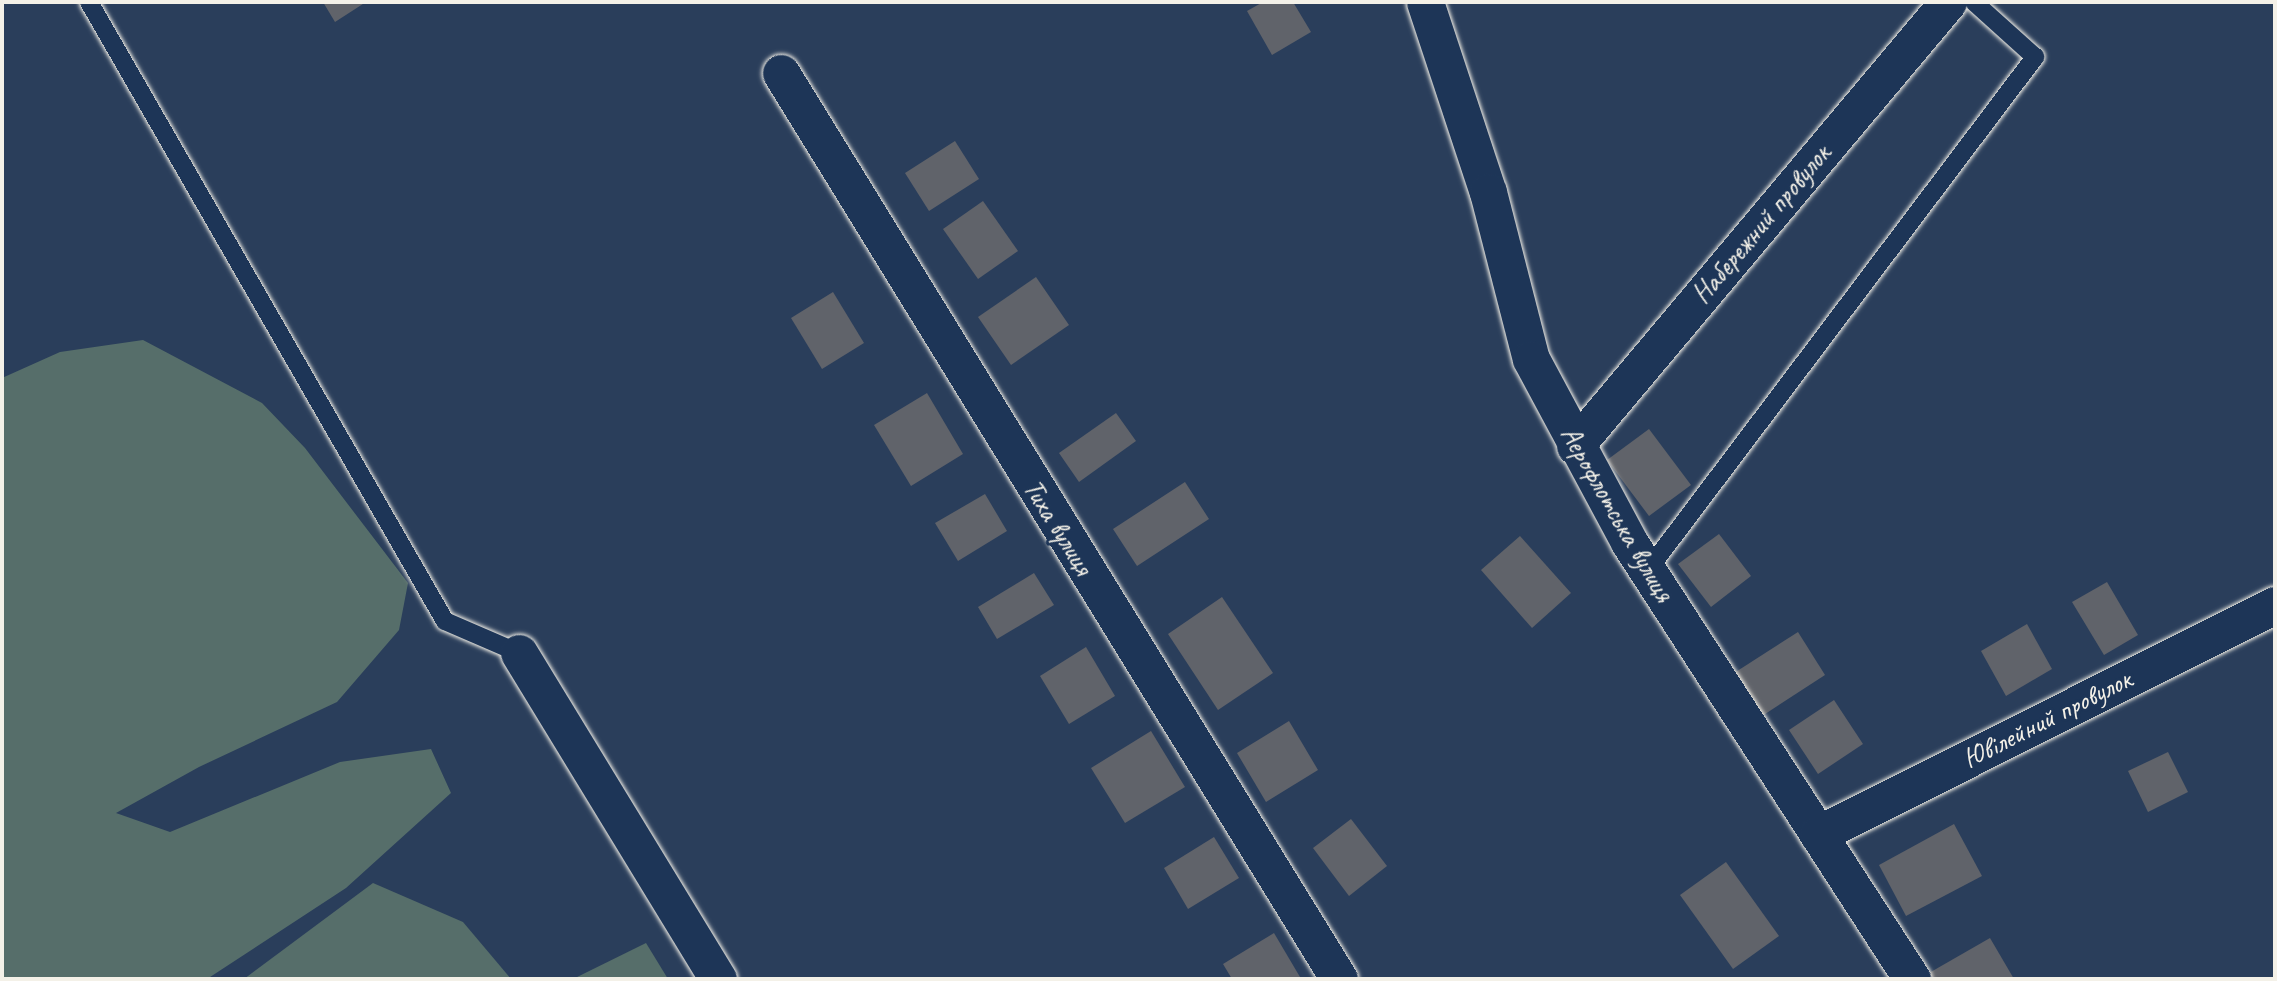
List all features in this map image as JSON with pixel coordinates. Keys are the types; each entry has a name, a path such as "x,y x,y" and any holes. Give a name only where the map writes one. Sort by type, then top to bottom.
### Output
{"street":[{"name":"Аерофлотська вулиця","path":"1425,2 1488,192 1531,359 1575,446 1648,570 1912,979"},
{"name":"Набережний провулок","path":"1575,446 1948,2"},
{"name":"Тиха вулиця","path":"781,73 1339,979"},
{"name":"Ювілейний провулок","path":"1818,834 2275,605"},
{"path":"519,653 718,979"}],"lane":[{"path":"89,2 445,621 519,653"},
{"path":"1648,570 2035,57 1974,2"}],"green space":[{"path":"143,340 262,403 305,448 408,583 399,630 337,702 199,767 116,813 170,832 340,762 431,749 451,793 346,888 207,979 2,979 2,378 60,352"},
{"path":"373,883 463,922 511,979 244,979"},
{"path":"646,943 668,979 573,979"}],"building":[{"path":"323,2 366,2 335,22"},
{"path":"1263,2 1293,2 1311,32 1272,55 1247,11"},
{"path":"955,141 979,179 929,211 905,173"},
{"path":"983,201 1018,251 978,279 943,229"},
{"path":"1036,277 1069,325 1011,365 978,317"},
{"path":"833,292 864,343 822,369 791,318"},
{"path":"927,393 963,454 911,486 874,425"},
{"path":"1116,413 1136,441 1079,482 1059,453"},
{"path":"1649,429 1691,485 1649,516 1607,460"},
{"path":"1185,482 1209,519 1137,566 1113,529"},
{"path":"985,494 1007,531 958,561 935,523"},
{"path":"1719,534 1751,576 1711,607 1678,564"},
{"path":"1520,536 1571,593 1532,628 1481,570"},
{"path":"1034,573 1054,605 997,639 978,607"},
{"path":"2107,582 2138,635 2104,655 2072,602"},
{"path":"1222,597 1273,673 1218,710 1168,634"},
{"path":"2027,624 2052,669 2006,696 1981,651"},
{"path":"1798,632 1825,675 1759,718 1731,675"},
{"path":"1086,647 1115,696 1069,724 1040,676"},
{"path":"1834,700 1863,744 1818,774 1789,730"},
{"path":"1289,721 1318,770 1266,802 1237,753"},
{"path":"1151,731 1185,787 1125,823 1091,768"},
{"path":"2168,752 2188,792 2148,812 2128,771"},
{"path":"1351,819 1387,866 1349,896 1313,848"},
{"path":"1954,824 1982,876 1906,916 1879,865"},
{"path":"1214,837 1239,878 1188,909 1164,868"},
{"path":"1726,862 1779,936 1733,969 1680,895"},
{"path":"1274,933 1300,977 1232,979 1223,964"},
{"path":"1990,938 2014,979 1933,979 1929,973"}]}
